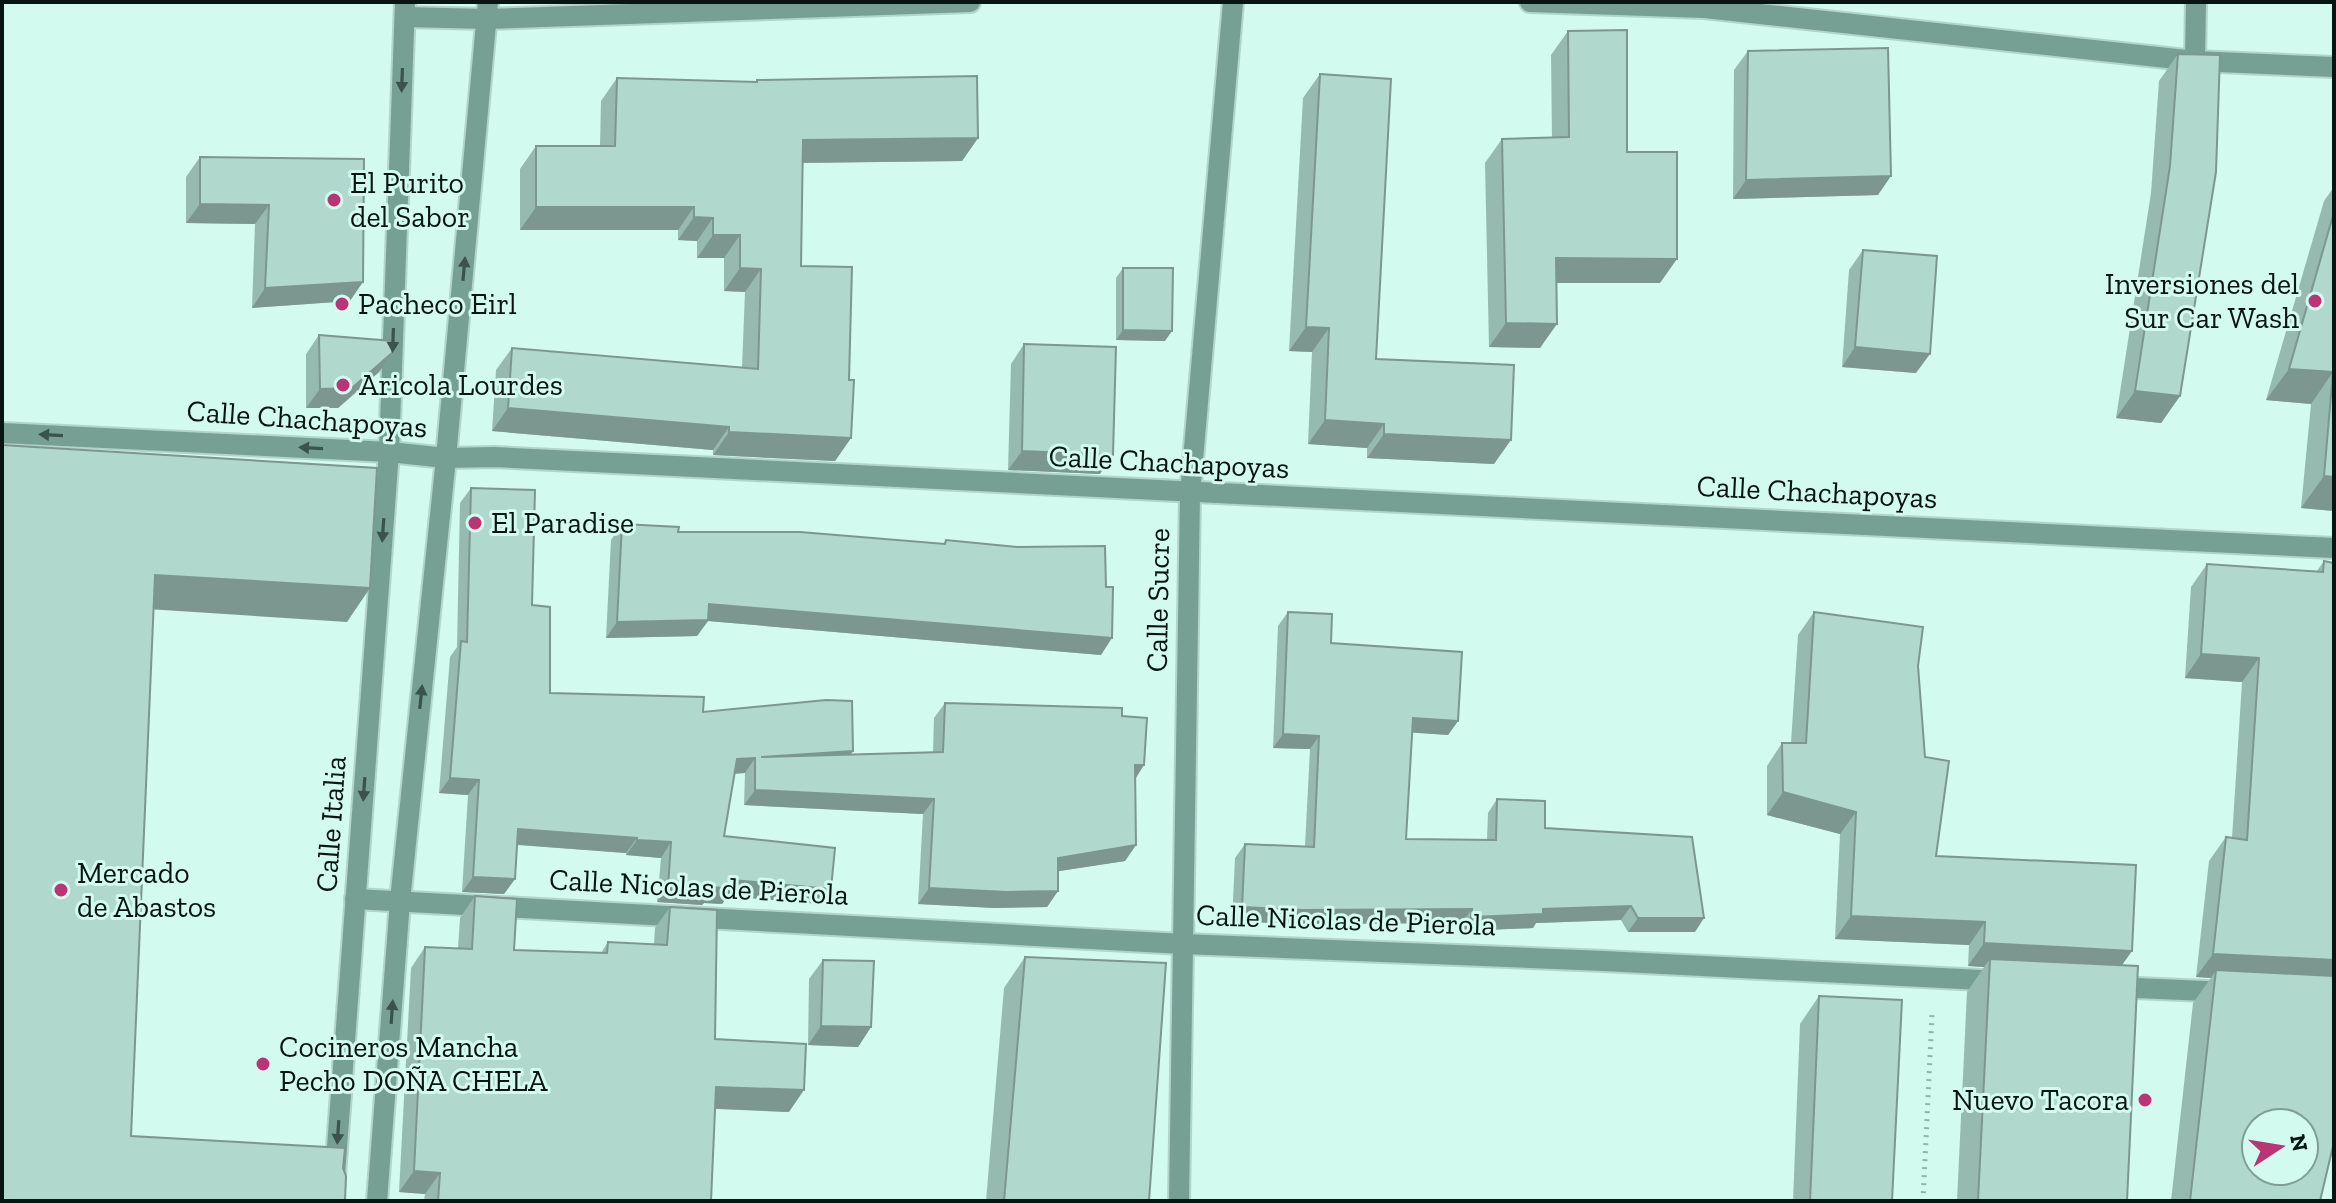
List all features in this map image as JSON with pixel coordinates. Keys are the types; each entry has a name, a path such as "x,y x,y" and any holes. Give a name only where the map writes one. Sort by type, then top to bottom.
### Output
{"street":[{"path":"405,10 970,2"},
{"name":"Calle Sucre","path":"1179,1201 1190,494 1233,2"},
{"path":"1530,2 1705,5 2195,61 2334,67"},
{"path":"2195,61 2196,2"},
{"name":"Calle Italia","path":"333,1201 389,452 405,10"},
{"path":"377,1201 400,901 446,458 487,11"},
{"name":"Calle Chachapoyas","path":"2,433 389,452 446,458 495,457 1190,494 2334,548"},
{"name":"Calle Nicolas de Pierola","path":"355,899 1183,944 2026,982"},
{"path":"2088,985 2242,993"}],"path":[{"path":"1923,1201 1934,978"}],"building":[{"path":"1627,30 1627,152 1677,152 1677,259 1556,258 1557,324 1506,323 1502,139 1569,137 1568,31"},
{"path":"1888,48 1891,176 1746,180 1748,51"},
{"path":"2178,54 2220,55 2216,172 2180,396 2135,391 2170,166"},
{"path":"1320,74 1391,79 1376,359 1514,365 1511,440 1384,434 1384,424 1325,420 1329,328 1306,327"},
{"path":"977,76 978,138 803,140 801,266 852,267 849,380 854,380 851,438 729,432 729,427 508,408 512,348 758,369 761,269 740,268 740,235 713,235 713,218 694,217 694,207 536,207 536,146 615,146 617,78 757,82"},
{"path":"200,157 364,159 363,282 265,288 269,205 200,204"},
{"path":"2334,212 2334,477 2324,476 2333,372 2289,369"},
{"path":"1863,250 1937,256 1930,354 1855,347"},
{"path":"1123,268 1173,268 1172,331 1123,330"},
{"path":"319,335 393,341 392,353 352,388 320,389"},
{"path":"1024,344 1116,347 1113,455 1022,451"},
{"path":"2,445 377,468 370,588 155,575 131,1136 345,1148 345,1201 2,1201"},
{"path":"471,488 535,490 532,605 550,607 550,693 704,697 703,712 826,700 852,701 853,751 761,757 943,752 945,703 1122,708 1122,716 1147,718 1144,765 1135,765 1136,845 1058,858 1058,891 929,888 934,799 755,790 755,758 737,759 724,836 835,848 831,889 733,880 733,889 668,887 671,842 518,829 515,879 473,877 479,780 450,778 461,641 467,642"},
{"path":"622,524 679,527 678,532 800,532 945,544 946,540 1017,547 1105,546 1106,587 1113,587 1112,638 709,604 708,620 617,622"},
{"path":"2324,561 2334,563 2334,960 2213,954 2226,837 2247,840 2259,658 2201,654 2207,564 2323,572"},
{"path":"1288,612 1332,614 1331,643 1462,652 1458,721 1413,718 1406,839 1496,840 1497,799 1545,801 1545,828 1692,837 1704,918 1638,918 1631,906 1543,909 1543,914 1471,917 1472,909 1302,910 1242,907 1245,844 1314,847 1319,736 1283,734"},
{"path":"1814,612 1923,627 1918,666 1925,757 1949,761 1936,856 2136,865 2132,951 1984,943 1985,922 1851,916 1856,812 1783,792 1782,743 1806,743"},
{"path":"475,896 517,899 514,950 607,953 608,942 667,945 670,907 717,910 715,1039 806,1044 804,1090 716,1087 711,1201 438,1201 440,1173 414,1171 425,947 472,949"},
{"path":"1025,957 1166,963 1149,1201 1004,1201"},
{"path":"1990,959 2138,966 2127,1201 1978,1201"},
{"path":"823,960 874,961 871,1027 821,1026"},
{"path":"2216,970 2334,976 2334,1142 2320,1201 2190,1201"},
{"path":"1819,996 1902,1000 1892,1201 1810,1201"}],"place":[{"name":"El Purito del Sabor","path":"334,200"},
{"name":"Inversiones del Sur Car Wash","path":"2315,301"},
{"name":"Pacheco Eirl","path":"342,304"},
{"name":"Aricola Lourdes","path":"343,385"},
{"name":"El Paradise","path":"475,523"},
{"name":"Mercado de Abastos","path":"61,890"},
{"name":"Cocineros Mancha Pecho DOÑA CHELA","path":"263,1064"},
{"name":"Nuevo Tacora","path":"2145,1100"}]}
